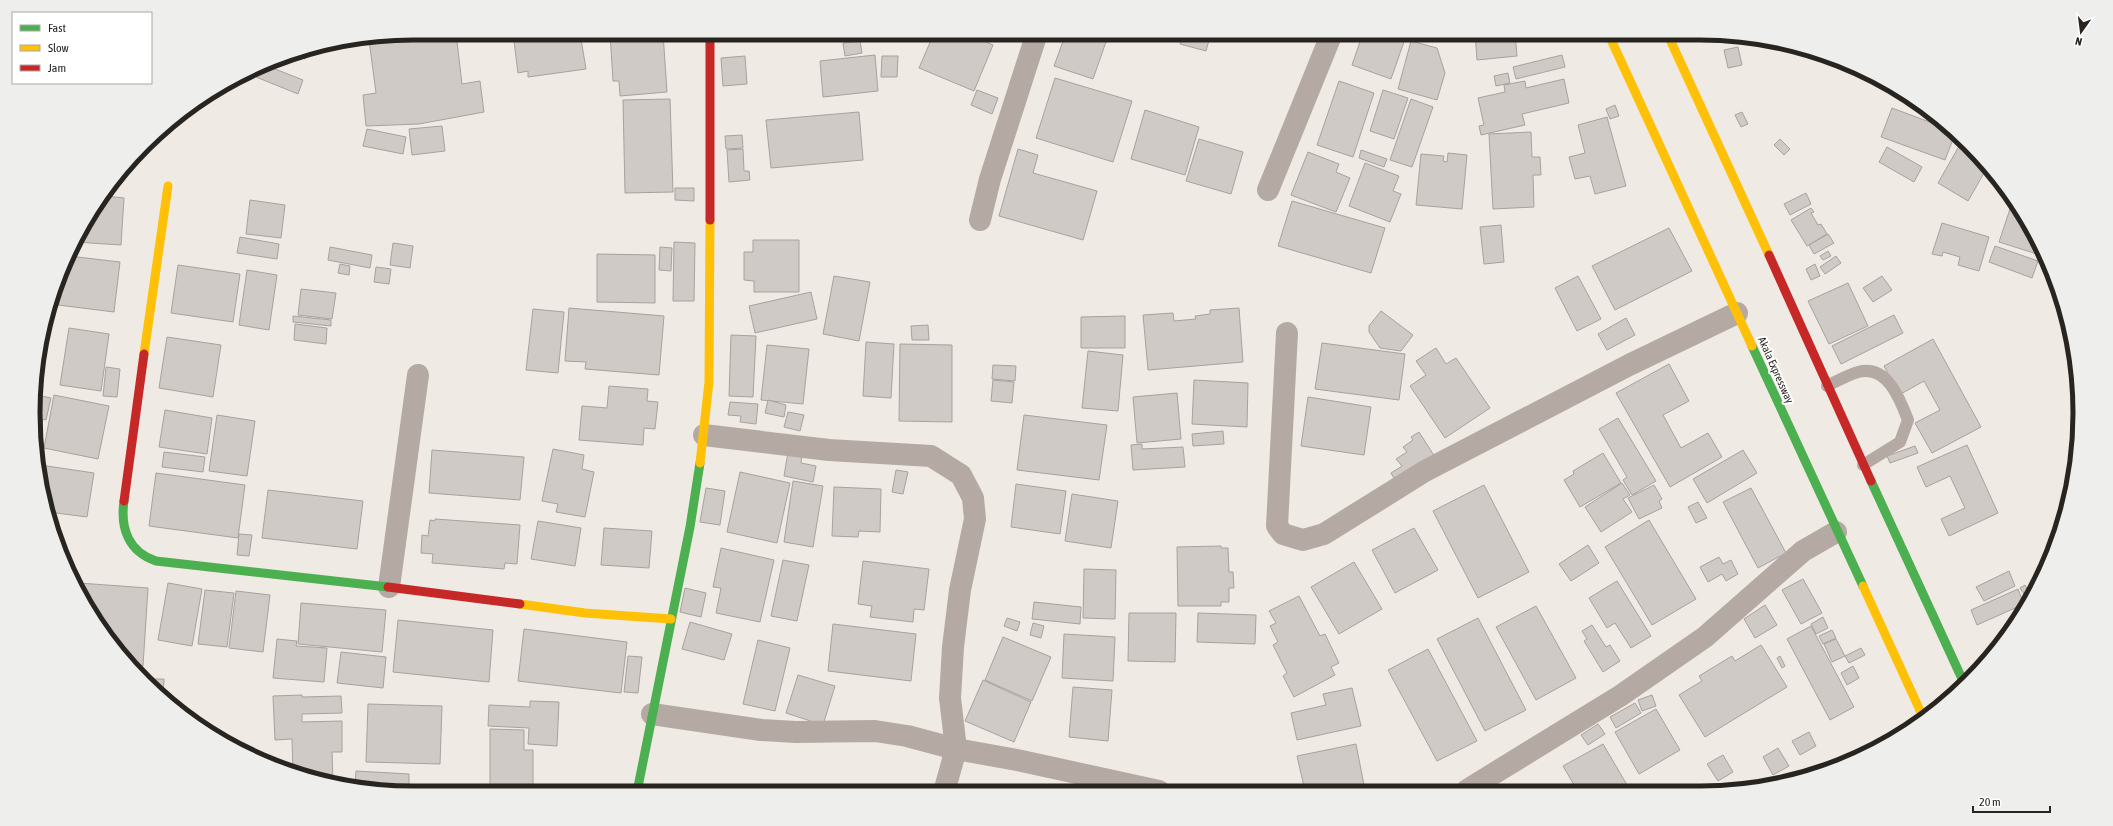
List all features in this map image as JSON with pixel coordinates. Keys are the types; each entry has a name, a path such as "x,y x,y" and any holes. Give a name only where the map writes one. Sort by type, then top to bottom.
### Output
{"street":[{"path":"638,786 690,527 704,435 709,382 710,331 710,40"},
{"path":"980,220 994,165 1034,40"},
{"path":"1268,190 1329,40"},
{"name":"Akala Expressway","path":"1611,40 1836,532 1921,713"},
{"path":"1669,40 1962,679"},
{"path":"168,186 122,512 126,535 135,550 149,561 389,587 585,613 671,619"},
{"path":"1287,333 1277,526 1283,534 1303,540 1324,534 1425,472 1629,365 1737,313"},
{"path":"389,587 418,375"},
{"path":"704,435 829,450 931,456 961,475 973,498 975,519 960,590 953,647 950,698 956,749 946,786"},
{"path":"1474,786 1620,696 1705,636 1803,551 1836,532"},
{"path":"652,714 761,730 796,732 875,731 907,736 956,749 1017,760 1136,786"}],"lane":[{"path":"1827,386 1858,372 1870,370 1886,377 1903,405 1908,420 1900,442 1863,465"}],"building":[{"path":"413,40 457,40 462,84 480,81 484,112 419,124 366,126 363,95 376,93 369,43"},
{"path":"514,40 581,40 586,69 528,77 528,71 518,73"},
{"path":"610,40 663,40 667,92 620,96 619,81 613,81"},
{"path":"931,40 982,40 993,45 974,91 919,68"},
{"path":"1063,40 1107,40 1093,79 1054,66"},
{"path":"1181,40 1209,40 1206,51 1180,44"},
{"path":"1361,40 1405,40 1391,79 1352,65"},
{"path":"1476,40 1516,40 1517,56 1477,60"},
{"path":"860,41 862,53 845,56 843,43"},
{"path":"1411,41 1437,48 1445,73 1437,100 1398,89"},
{"path":"1738,47 1742,65 1728,68 1724,50"},
{"path":"875,55 878,91 823,97 820,61"},
{"path":"1562,55 1565,67 1516,79 1513,67"},
{"path":"745,56 747,84 723,86 721,58"},
{"path":"882,56 898,56 897,77 881,77"},
{"path":"271,68 303,80 298,94 256,77 257,74"},
{"path":"1508,73 1510,83 1496,86 1494,76"},
{"path":"1055,78 1132,101 1113,162 1036,138"},
{"path":"1564,79 1569,103 1522,114 1525,125 1481,135 1479,126 1484,125 1478,98 1505,92 1504,85 1525,81 1526,88"},
{"path":"1339,81 1374,93 1353,157 1317,145"},
{"path":"977,90 998,98 992,114 971,105"},
{"path":"1383,90 1408,98 1394,139 1370,131"},
{"path":"670,99 673,192 625,193 623,100"},
{"path":"1411,99 1433,107 1412,167 1390,160"},
{"path":"1615,105 1619,116 1610,119 1606,109"},
{"path":"1892,108 1936,124 1953,139 1945,160 1881,137"},
{"path":"1145,110 1199,127 1185,175 1131,159"},
{"path":"859,112 863,160 771,168 766,120"},
{"path":"1742,112 1748,124 1741,127 1735,115"},
{"path":"1607,117 1626,186 1595,194 1590,176 1575,179 1569,157 1585,153 1578,125"},
{"path":"442,126 445,151 412,155 409,129"},
{"path":"367,129 406,137 403,154 363,146"},
{"path":"1531,132 1532,157 1540,157 1541,175 1533,175 1534,207 1493,209 1489,134"},
{"path":"742,135 743,148 726,149 725,136"},
{"path":"1199,139 1243,152 1231,194 1186,181"},
{"path":"1780,139 1790,149 1784,155 1774,145"},
{"path":"1960,145 1984,172 1968,201 1938,183"},
{"path":"1887,147 1922,167 1914,182 1879,162"},
{"path":"743,149 744,171 749,171 750,180 729,182 727,150"},
{"path":"1018,149 1038,155 1033,173 1097,191 1083,240 999,216"},
{"path":"1361,150 1387,159 1384,167 1359,158"},
{"path":"1308,152 1339,164 1336,172 1350,178 1336,212 1291,195"},
{"path":"1448,153 1467,155 1462,209 1416,205 1421,154 1444,156 1443,161 1447,162"},
{"path":"1365,163 1399,176 1393,191 1401,194 1390,222 1349,206"},
{"path":"675,188 694,188 694,201 675,200"},
{"path":"1806,193 1811,204 1790,215 1784,204"},
{"path":"110,196 124,198 121,245 81,242"},
{"path":"250,200 285,205 281,238 246,234"},
{"path":"1292,201 1385,228 1371,273 1278,246"},
{"path":"2011,207 2038,254 1999,242"},
{"path":"1811,208 1814,212 1811,213 1818,225 1821,224 1827,234 1807,246 1791,220"},
{"path":"1942,223 1989,237 1979,271 1958,265 1960,257 1943,252 1942,256 1932,254"},
{"path":"1501,225 1504,262 1484,264 1480,227"},
{"path":"1669,228 1692,271 1615,310 1592,266"},
{"path":"1828,234 1834,243 1814,254 1809,245"},
{"path":"240,237 279,244 277,259 237,253"},
{"path":"753,240 799,240 799,292 754,292 754,281 744,280 744,252 753,252"},
{"path":"674,242 695,243 694,301 673,301"},
{"path":"393,243 413,246 410,268 390,265"},
{"path":"1995,246 2038,261 2032,278 1989,262"},
{"path":"330,247 372,255 370,268 328,260"},
{"path":"660,247 672,248 671,271 659,270"},
{"path":"1828,251 1831,256 1823,260 1820,256"},
{"path":"597,254 655,255 655,303 597,302"},
{"path":"1836,256 1841,263 1825,274 1820,267"},
{"path":"74,257 120,262 114,312 56,305"},
{"path":"340,264 350,266 349,275 338,273"},
{"path":"1815,264 1820,276 1811,280 1806,269"},
{"path":"178,265 240,274 233,322 171,313"},
{"path":"376,267 391,269 389,284 374,282"},
{"path":"247,270 277,275 269,330 239,325"},
{"path":"834,276 870,282 859,341 823,334"},
{"path":"1578,276 1601,319 1577,331 1555,288"},
{"path":"1882,276 1892,290 1873,302 1863,288"},
{"path":"1848,283 1868,326 1829,344 1808,301"},
{"path":"301,289 336,293 332,319 298,315"},
{"path":"811,292 817,319 755,333 749,306"},
{"path":"569,308 664,316 659,375 585,369 586,362 565,361"},
{"path":"1239,308 1243,362 1148,370 1143,315 1173,313 1174,321 1196,319 1195,316 1210,314 1210,310"},
{"path":"533,309 564,312 558,373 526,370"},
{"path":"1381,311 1413,335 1401,351 1380,348 1369,332 1369,326"},
{"path":"1894,315 1903,333 1841,364 1832,346"},
{"path":"293,316 331,320 331,326 293,322"},
{"path":"1125,316 1125,348 1081,348 1081,317"},
{"path":"1626,318 1635,335 1607,350 1598,334"},
{"path":"295,324 327,328 326,344 294,340"},
{"path":"928,325 929,340 912,340 911,326"},
{"path":"69,328 109,334 101,391 60,385"},
{"path":"731,335 756,336 753,397 729,396"},
{"path":"167,337 221,345 213,397 159,388"},
{"path":"1933,339 1981,427 1932,453 1915,423 1940,410 1924,381 1899,395 1884,366"},
{"path":"866,342 894,344 891,398 863,396"},
{"path":"1322,343 1405,354 1399,400 1315,389"},
{"path":"900,344 952,345 952,422 899,421"},
{"path":"767,345 809,349 803,404 761,400"},
{"path":"1436,348 1446,364 1456,358 1490,408 1445,438 1410,386 1426,375 1416,361"},
{"path":"1088,351 1123,355 1118,411 1082,408"},
{"path":"1669,364 1689,401 1663,415 1681,448 1708,433 1722,457 1670,487 1616,393"},
{"path":"993,365 1016,366 1015,381 992,379"},
{"path":"106,367 120,369 117,397 103,396"},
{"path":"993,380 1014,382 1012,403 991,401"},
{"path":"1194,380 1248,383 1247,427 1192,424"},
{"path":"609,386 648,389 647,401 658,402 655,429 644,428 643,445 579,440 582,406 607,408"},
{"path":"1177,393 1181,439 1137,443 1133,397"},
{"path":"54,395 109,406 98,459 44,448"},
{"path":"41,396 51,398 46,420 43,419 41,427"},
{"path":"1308,397 1371,407 1364,455 1301,446"},
{"path":"768,400 786,405 784,417 765,413"},
{"path":"730,402 758,404 756,424 740,422 741,416 728,415"},
{"path":"165,410 212,418 207,454 159,447"},
{"path":"788,412 804,415 800,431 784,427"},
{"path":"217,415 255,421 247,476 209,471"},
{"path":"1024,415 1107,425 1099,480 1017,470"},
{"path":"1618,418 1656,481 1632,495 1623,480 1627,477 1599,429"},
{"path":"1223,431 1224,444 1193,446 1192,434"},
{"path":"1419,432 1435,457 1396,482 1391,473 1402,466 1396,459 1407,452 1403,447 1413,440 1411,437"},
{"path":"1142,444 1142,449 1183,447 1185,467 1133,470 1131,445"},
{"path":"1967,445 1998,513 1949,536 1941,519 1965,508 1950,476 1926,487 1917,467"},
{"path":"1915,446 1918,453 1890,463 1887,456"},
{"path":"553,449 584,455 582,469 594,472 585,517 556,512 558,504 542,501"},
{"path":"432,450 524,457 520,500 429,493"},
{"path":"1743,450 1757,473 1707,503 1693,479"},
{"path":"164,452 205,457 203,472 162,467"},
{"path":"788,452 802,455 801,463 816,466 813,482 784,476"},
{"path":"1603,453 1621,483 1580,507 1564,480 1574,474 1573,471"},
{"path":"44,466 94,473 87,517 54,513"},
{"path":"896,470 908,472 903,494 892,492"},
{"path":"740,472 790,483 777,543 727,532"},
{"path":"156,473 245,485 238,538 149,526"},
{"path":"793,481 823,486 813,547 784,542"},
{"path":"1622,483 1630,495 1623,499 1632,512 1601,532 1585,507"},
{"path":"1016,484 1066,491 1060,534 1011,527"},
{"path":"1484,485 1529,572 1478,598 1433,511"},
{"path":"1654,485 1662,499 1659,501 1662,508 1639,519 1628,498"},
{"path":"834,487 881,489 880,532 859,531 858,537 832,536"},
{"path":"706,488 725,491 720,525 700,522"},
{"path":"1751,488 1786,553 1758,568 1723,502"},
{"path":"268,490 363,501 357,549 262,538"},
{"path":"1072,494 1118,501 1111,548 1065,541"},
{"path":"1698,502 1707,518 1696,523 1688,507"},
{"path":"435,519 520,525 517,564 505,563 504,569 432,563 433,554 421,553 422,535 428,536 430,520 435,521"},
{"path":"1649,520 1696,599 1652,625 1605,547"},
{"path":"538,521 581,528 575,566 531,559"},
{"path":"604,528 652,531 649,568 601,565"},
{"path":"1414,528 1438,570 1395,593 1372,550"},
{"path":"239,534 252,535 249,556 237,555"},
{"path":"1588,545 1599,563 1571,581 1559,564"},
{"path":"1221,546 1221,548 1228,548 1229,572 1233,572 1234,588 1229,588 1229,602 1221,602 1221,606 1178,606 1177,547"},
{"path":"721,548 774,560 760,622 716,613 721,588 713,587"},
{"path":"1719,557 1723,564 1731,560 1738,574 1726,581 1722,574 1708,582 1700,567"},
{"path":"783,560 809,565 797,621 771,616"},
{"path":"863,561 929,569 924,610 914,609 913,622 870,617 872,606 858,604"},
{"path":"1354,562 1382,609 1339,634 1311,587"},
{"path":"1084,569 1116,570 1115,619 1083,618"},
{"path":"2009,571 2015,586 1984,601 1976,587"},
{"path":"1803,579 1822,613 1801,624 1782,590"},
{"path":"1617,581 1651,636 1631,648 1615,623 1607,628 1589,598"},
{"path":"81,583 148,588 143,666 139,666 117,640 90,600"},
{"path":"168,583 202,589 192,646 158,640"},
{"path":"2025,585 2028,590 2025,596 2020,588"},
{"path":"685,588 706,593 701,617 680,612"},
{"path":"2018,589 2023,601 2019,606 1977,625 1971,610"},
{"path":"205,590 234,593 227,647 198,644"},
{"path":"236,591 270,595 263,652 229,648"},
{"path":"1299,596 1320,636 1325,634 1339,663 1331,667 1335,675 1294,697 1283,676 1287,673 1273,645 1278,642 1270,626 1276,623 1269,611"},
{"path":"1034,602 1081,607 1080,624 1032,619"},
{"path":"301,603 386,610 382,652 298,644"},
{"path":"1765,605 1777,625 1755,638 1744,619"},
{"path":"1536,606 1576,678 1536,700 1496,627"},
{"path":"1129,613 1176,613 1175,662 1128,661"},
{"path":"1198,613 1256,615 1255,644 1197,642"},
{"path":"1823,617 1828,628 1816,634 1811,624"},
{"path":"1007,618 1020,622 1017,631 1004,626"},
{"path":"1478,618 1526,710 1485,731 1437,639"},
{"path":"398,620 493,630 489,682 393,672"},
{"path":"690,622 732,634 724,660 682,649"},
{"path":"1033,623 1044,626 1041,638 1030,635"},
{"path":"833,624 916,634 911,681 828,671"},
{"path":"1592,625 1606,647 1610,645 1620,661 1603,672 1584,641 1587,639 1582,631"},
{"path":"1811,626 1854,707 1830,720 1787,639"},
{"path":"524,629 627,642 621,693 518,681"},
{"path":"1832,630 1836,638 1823,644 1819,636"},
{"path":"1064,634 1115,637 1113,681 1062,678"},
{"path":"1003,637 1051,657 1032,701 985,680"},
{"path":"277,639 297,641 296,646 327,648 324,682 273,678"},
{"path":"1836,639 1845,656 1832,662 1824,644"},
{"path":"758,640 790,648 775,711 743,704"},
{"path":"1761,645 1787,687 1705,737 1679,695 1702,681 1699,676 1732,656 1735,661"},
{"path":"1861,648 1865,655 1849,663 1845,656"},
{"path":"1428,649 1477,741 1437,761 1388,670"},
{"path":"341,652 386,657 383,688 337,683"},
{"path":"628,656 642,657 638,693 624,692"},
{"path":"1780,656 1785,666 1782,668 1777,658"},
{"path":"1853,666 1859,678 1847,685 1841,673"},
{"path":"798,675 835,686 823,725 786,713"},
{"path":"151,679 164,679 163,690"},
{"path":"983,680 1031,702 1014,742 965,721"},
{"path":"1073,687 1112,690 1108,741 1069,737"},
{"path":"1352,688 1361,726 1297,740 1291,713 1326,705 1323,694"},
{"path":"1652,695 1656,706 1642,711 1638,700"},
{"path":"273,696 341,696 342,713 302,714 302,722 342,721 342,752 332,752 333,777 293,766 292,739 275,740"},
{"path":"530,701 559,702 557,746 528,744 529,728 488,726 489,705 530,707"},
{"path":"1635,703 1641,713 1616,728 1610,717"},
{"path":"368,704 442,706 440,764 366,762"},
{"path":"1656,709 1680,750 1639,774 1615,732"},
{"path":"1598,724 1605,734 1588,745 1581,735"},
{"path":"490,729 524,730 524,750 533,750 533,786 490,786"},
{"path":"1809,732 1816,746 1800,755 1792,741"},
{"path":"1356,744 1364,786 1304,786 1297,756"},
{"path":"1603,744 1628,786 1575,786 1563,766"},
{"path":"1778,748 1789,766 1773,775 1763,757"},
{"path":"1723,755 1733,772 1718,781 1707,764"},
{"path":"356,771 409,774 409,786 355,782"}],"traffic: fast":[{"path":"1752,346 1863,586"},
{"path":"638,786 690,527 700,463"},
{"path":"1871,481 1962,679"},
{"path":"124,501 124,521 128,538 139,552 156,561 388,587"}],"traffic: slow":[{"path":"1611,40 1752,346"},
{"path":"1670,40 1769,255"},
{"path":"144,354 168,186"},
{"path":"700,463 709,382 710,220"},
{"path":"1863,586 1921,713"},
{"path":"520,604 585,613 671,619"}],"traffic: jam":[{"path":"710,40 710,220"},
{"path":"1769,255 1871,481"},
{"path":"124,501 144,354"},
{"path":"388,587 520,604"}]}
